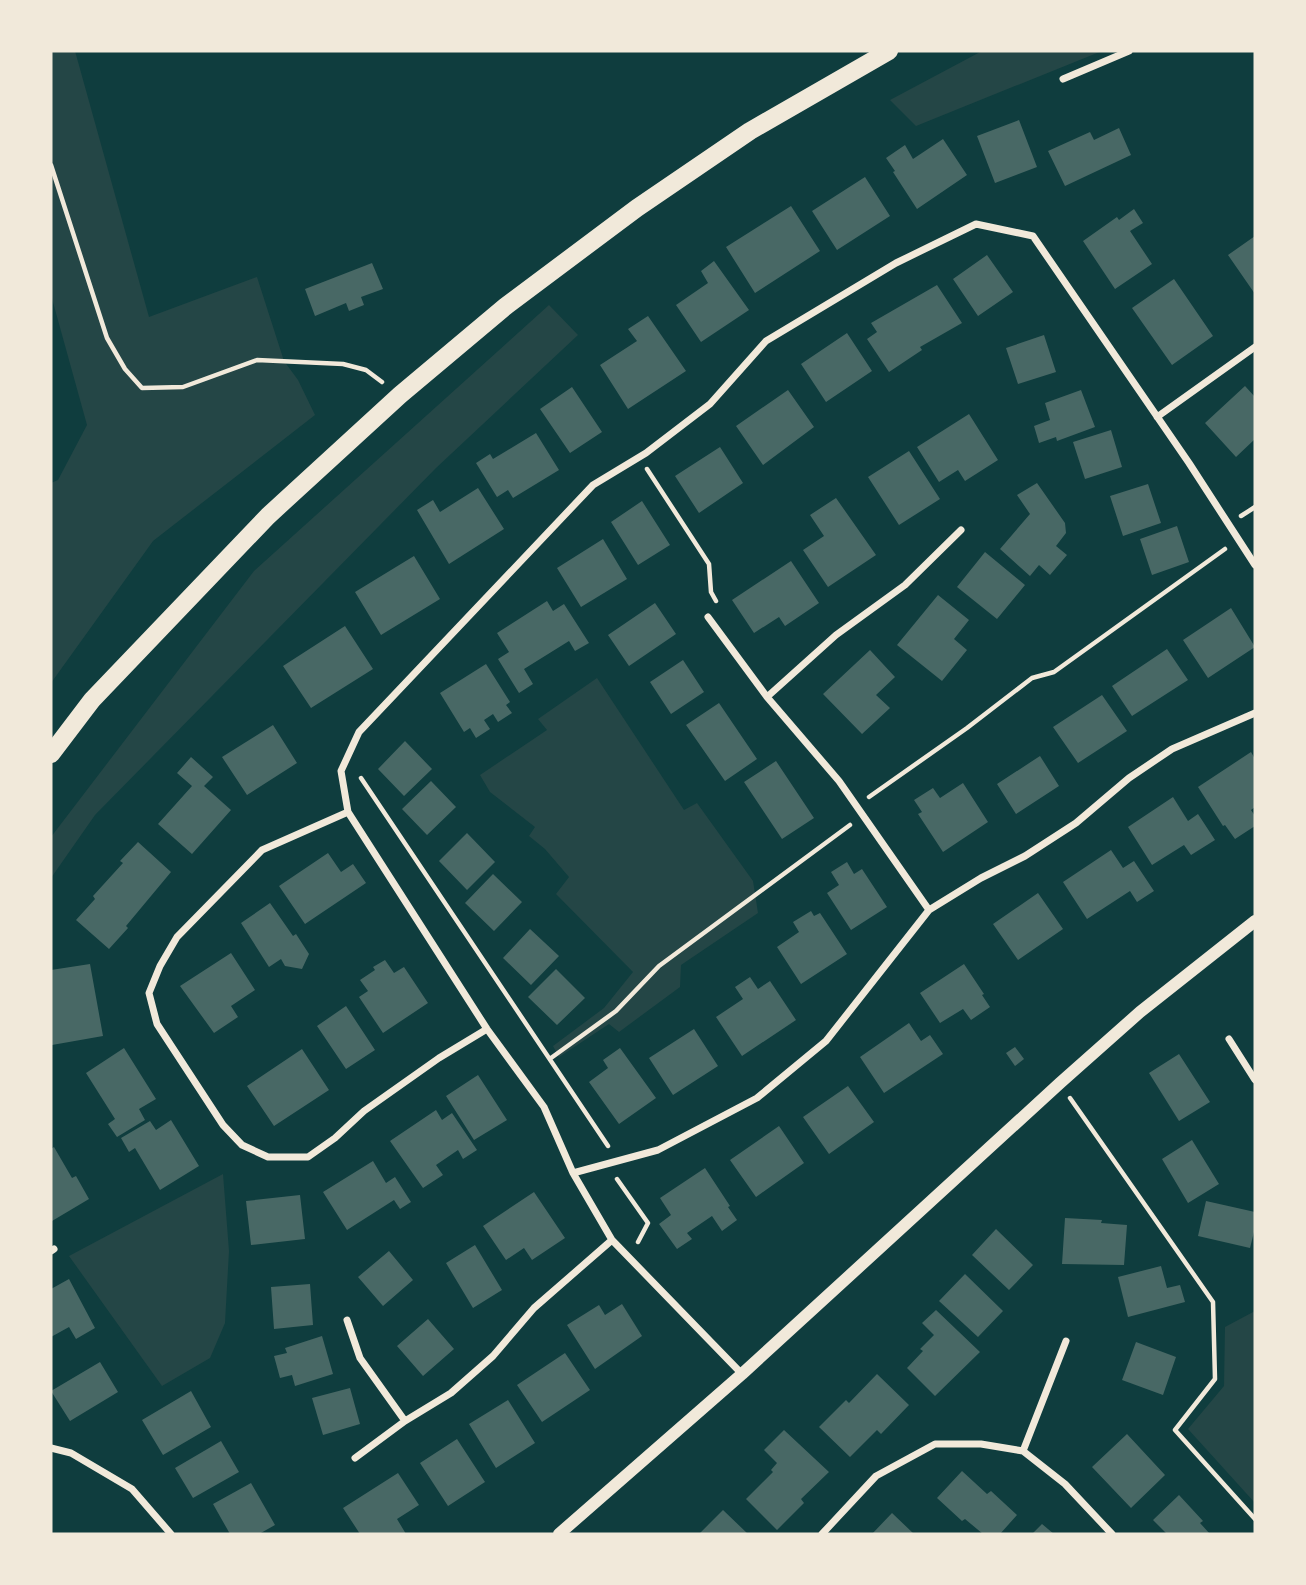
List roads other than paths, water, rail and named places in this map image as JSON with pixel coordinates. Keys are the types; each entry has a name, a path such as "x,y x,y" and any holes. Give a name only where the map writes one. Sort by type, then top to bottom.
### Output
{"main road":[{"path":"51,754 92,700 268,516 400,395 506,306 637,208 750,131 889,51"}],"street":[{"path":"1063,79 1129,51"},
{"path":"742,1374 612,1240 573,1174 544,1107 487,1029 348,812 341,771 359,732 593,485 639,457 710,404 766,341 896,264 976,223 1033,236 1255,565"},
{"path":"1157,417 1255,346"},
{"path":"767,697 836,635 905,585 961,530"},
{"path":"708,617 767,697 864,815 929,910"},
{"path":"573,1174 658,1150 757,1098 826,1041 929,910 981,878 1025,856 1076,823 1129,778 1172,749 1255,713"},
{"path":"348,812 262,850 177,937 160,966 149,993 157,1024 223,1125 242,1145 268,1157 307,1157 439,1058 487,1029"},
{"path":"559,1534 742,1374 1060,1083 1140,1013 1255,921"},
{"path":"1229,1039 1255,1080"},
{"path":"355,1458 405,1421 451,1393 493,1356 534,1308 612,1240"},
{"path":"347,1320 360,1358 405,1421"},
{"path":"1023,1451 1066,1341"},
{"path":"822,1534 876,1476 935,1444 981,1444 1023,1451 1065,1483 1112,1534"},
{"path":"51,1448 71,1453 132,1489 172,1534"}]}
